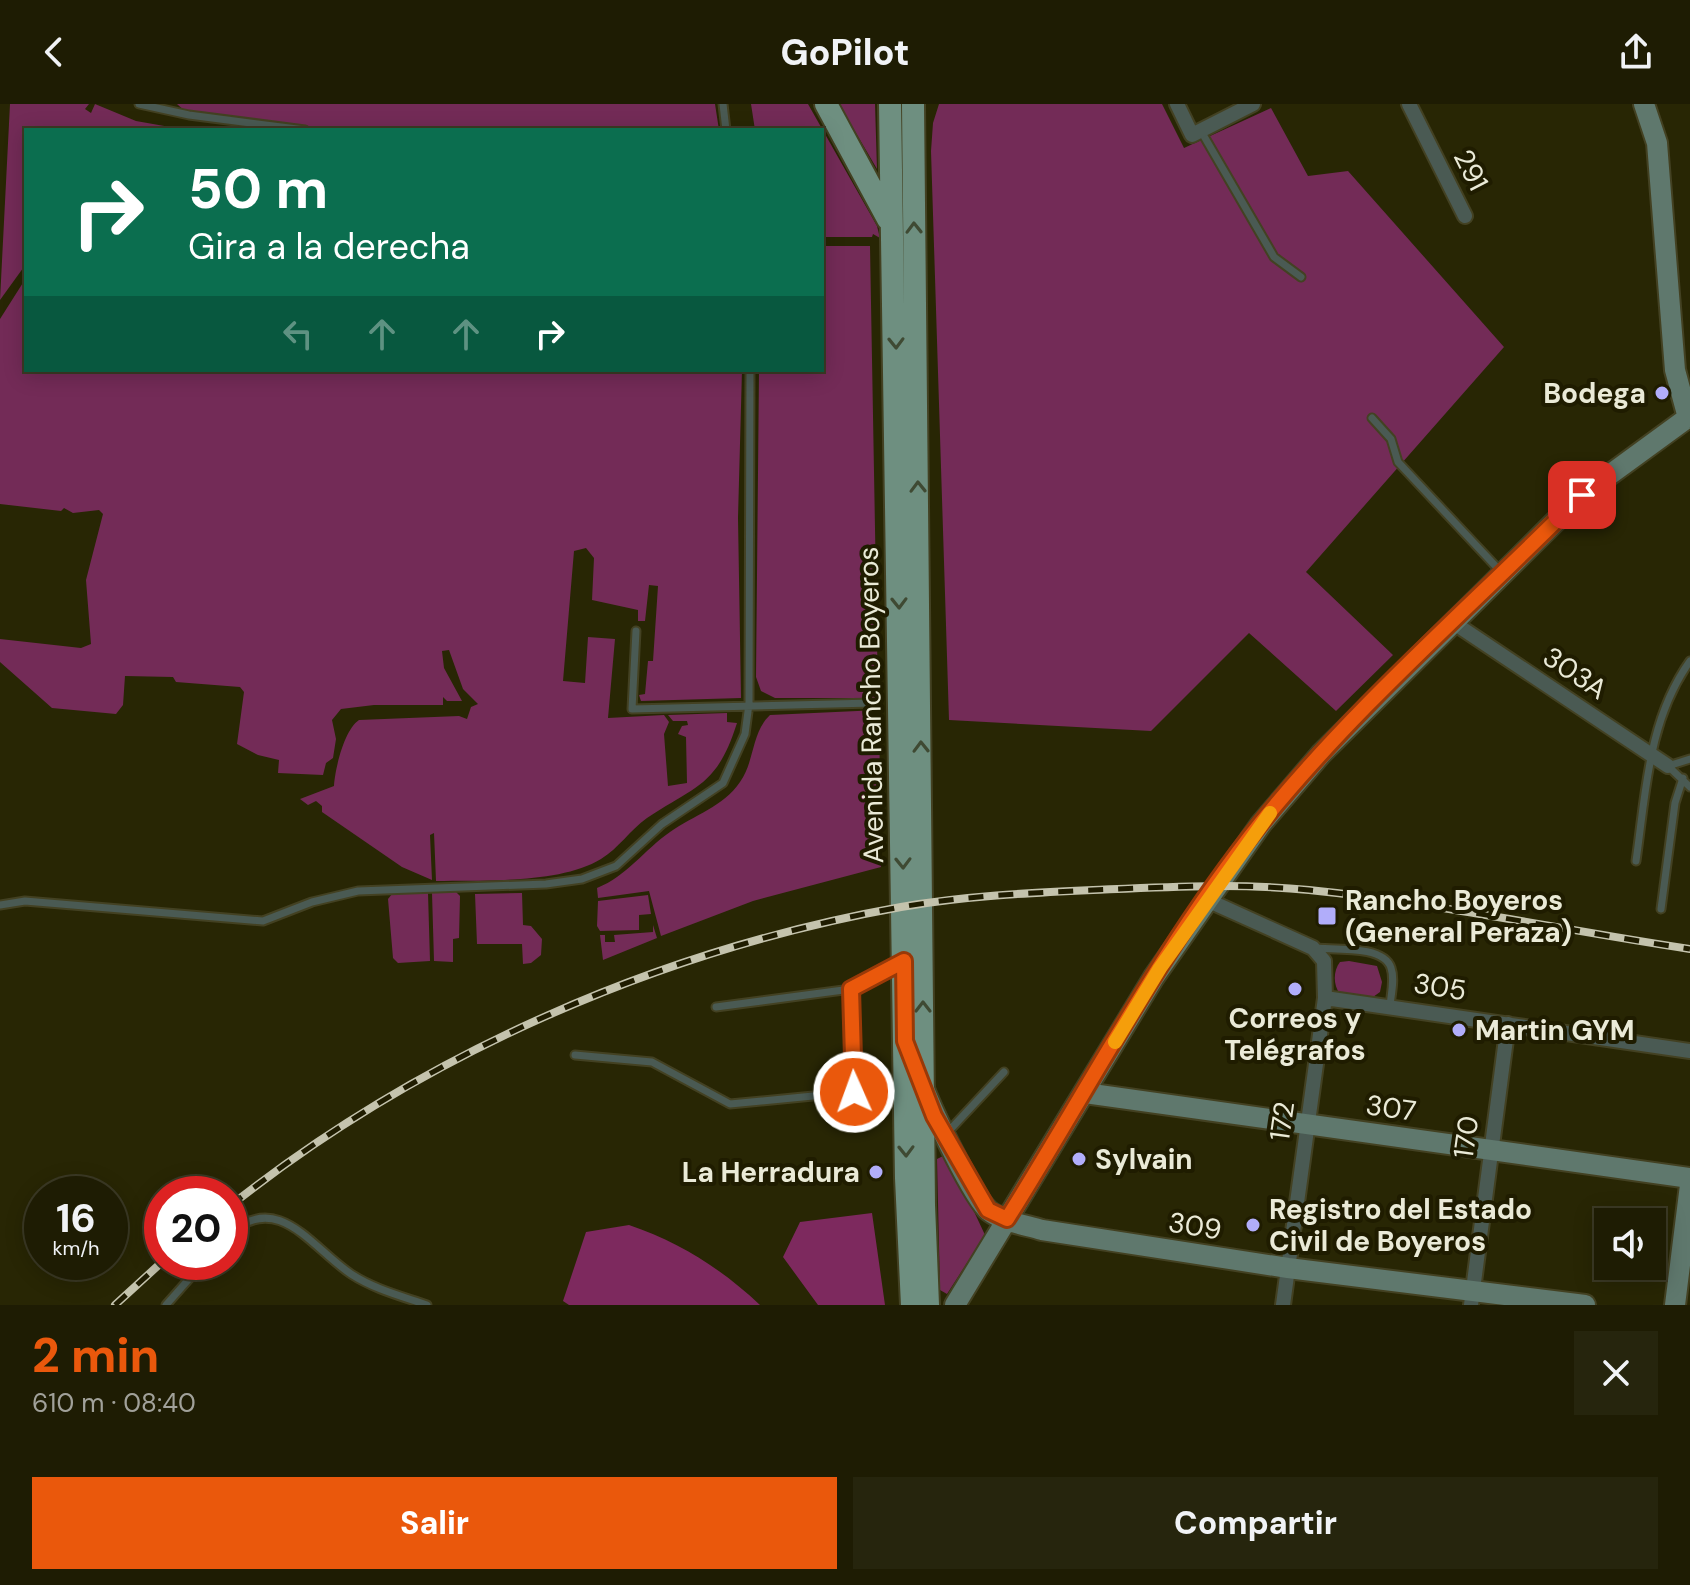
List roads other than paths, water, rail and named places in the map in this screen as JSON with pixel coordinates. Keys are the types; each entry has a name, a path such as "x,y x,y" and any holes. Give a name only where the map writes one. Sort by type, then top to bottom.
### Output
{"main road":[{"path":"826,104 875,188 894,237"},
{"name":"Avenida Rancho Boyeros","path":"890,104 912,1305"},
{"path":"913,115 924,104"},
{"name":"Avenida Rancho Boyeros","path":"913,115 928,1305"}],"street":[{"path":"1177,104 1196,133 1253,104"},
{"name":"291","path":"1409,104 1465,216"},
{"path":"955,1305 1154,977 1252,835 1297,781 1582,495 1689,417 1675,370 1657,143 1644,104"},
{"name":"303A","path":"1454,623 1668,766"},
{"path":"1207,900 1313,948"},
{"name":"172","path":"1283,1305 1325,998 1324,961 1313,948"},
{"name":"305","path":"1325,998 1690,1051"},
{"name":"170","path":"1472,1298 1508,1024"},
{"name":"309","path":"905,1041 944,1135 988,1210 1007,1219 1042,1230 1472,1298 1585,1305"},
{"name":"307","path":"1085,1093 1690,1178"},
{"path":"1675,1305 1690,1185"}],"lane":[{"path":"139,104 291,128"},
{"path":"170,104 176,112"},
{"path":"723,104 726,128"},
{"path":"1196,133 1274,257 1301,277"},
{"path":"0,905 25,901 263,921 312,902 358,891 546,884 582,879 616,866 662,824 723,783 742,743 749,704 750,372"},
{"path":"1372,418 1391,439 1398,462 1504,575"},
{"path":"636,631 632,709 873,703"},
{"path":"1636,861 1651,755 1660,717 1690,661"},
{"path":"1668,766 1690,759"},
{"path":"1668,766 1690,787"},
{"path":"1661,909 1675,803 1683,778"},
{"path":"1313,948 1374,953 1384,957 1393,972 1390,1006"},
{"path":"716,1007 851,989 904,961"},
{"path":"575,1055 652,1062 730,1104 854,1092 851,989"},
{"path":"944,1135 1004,1072"},
{"path":"248,1222 270,1217 301,1232 326,1256 354,1276 427,1305"},
{"path":"166,1305 188,1280"}],"railway":[{"path":"248,1193 304,1151 382,1101 463,1056 547,1016 633,980 721,950 811,926 901,907 1069,891 1201,886 1282,888 1404,902 1690,949"},
{"path":"115,1305 144,1278"}],"place":[{"name":"Bodega","path":"1662,393"},
{"name":"Rancho Boyeros (General Peraza)","path":"1327,916"},
{"name":"Correos y Telégrafos","path":"1295,989"},
{"name":"Martin GYM","path":"1459,1030"},
{"name":"Sylvain","path":"1079,1159"},
{"name":"La Herradura","path":"876,1172"},
{"name":"Registro del Estado Civil de Boyeros","path":"1253,1225"}]}
